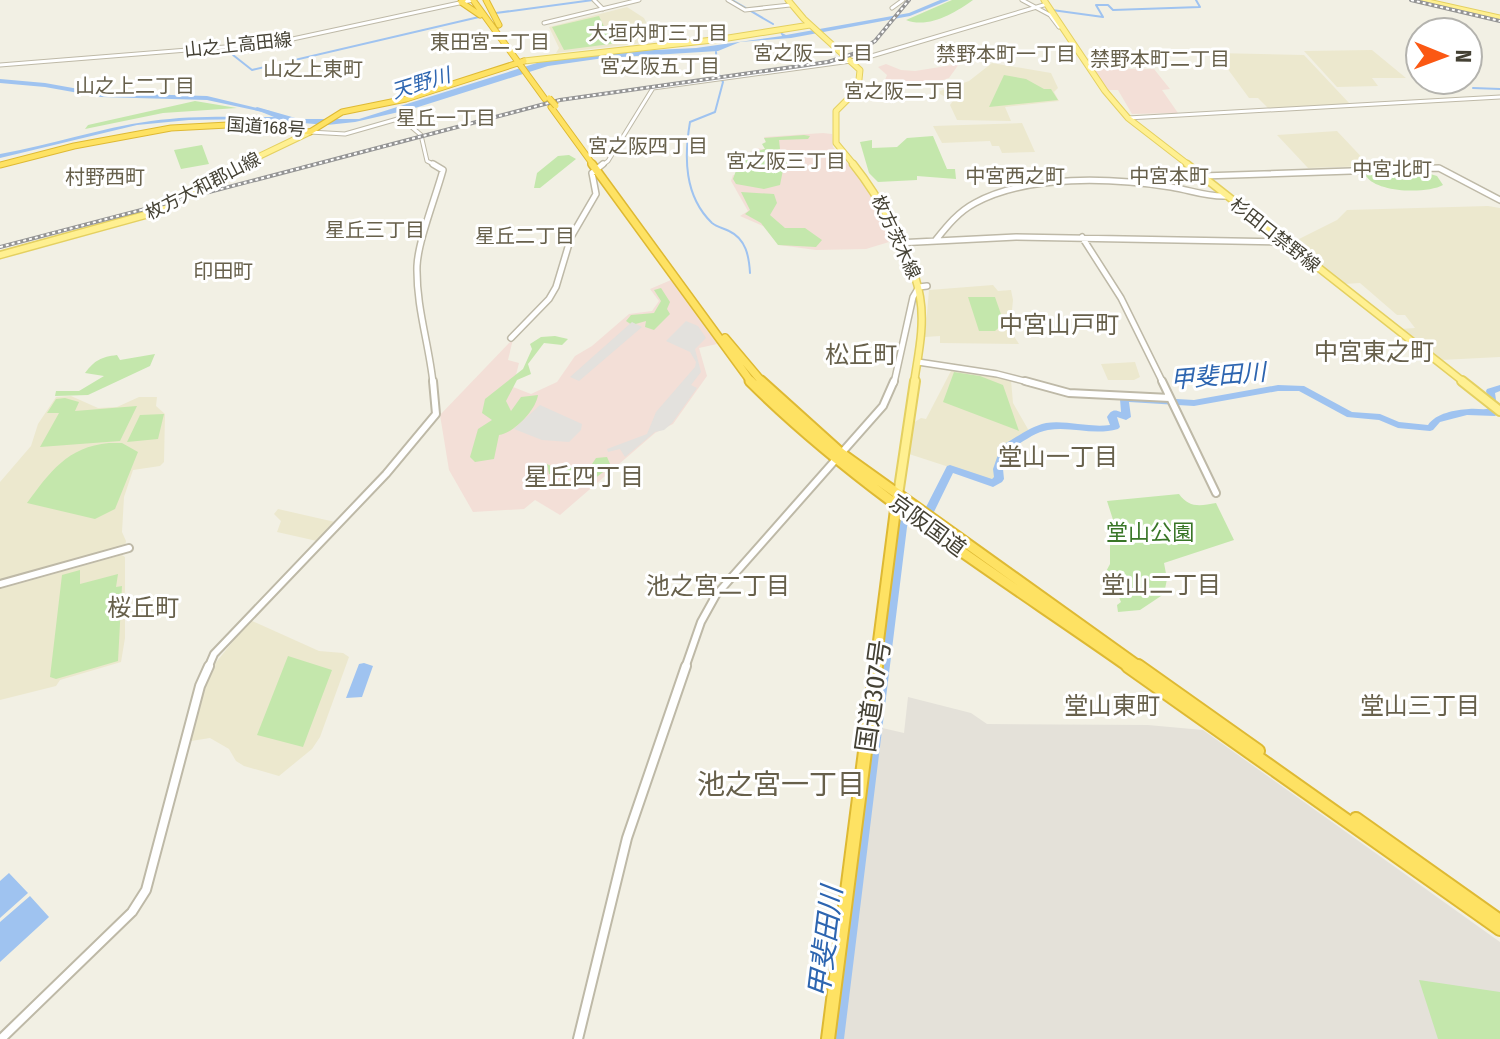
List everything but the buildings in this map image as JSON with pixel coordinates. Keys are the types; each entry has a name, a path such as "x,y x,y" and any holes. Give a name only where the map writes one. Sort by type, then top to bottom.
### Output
{"highway":[{"name":"京阪国道","path":"475,0 742,373 776,409 897,499 1500,929"},
{"path":"486,0 497,29"},
{"path":"462,1 497,29"},
{"name":"国道168号","path":"0,165 86,143 180,127 247,124 313,130 336,116 432,91 522,62"},
{"name":"京阪国道","path":"897,499 1500,921"},
{"name":"国道307号","path":"828,1039 897,499"}],"main road":[{"path":"1419,0 1500,18"},
{"path":"789,2 851,61"},
{"name":"杉田口禁野線","path":"1045,2 1111,100 1128,118 1500,411"},
{"path":"522,62 811,26"},
{"name":"枚方茨木線","path":"851,61 861,73 860,85 855,96 836,111 836,143 875,192 897,243 923,287 918,362 897,499"},
{"name":"枚方大和郡山線","path":"0,255 156,212 182,194 313,130"}],"street":[{"name":"山之上高田線","path":"0,65 274,43 475,0"},
{"path":"594,0 603,9"},
{"path":"544,23 639,0"},
{"path":"728,0 748,9 789,2"},
{"path":"892,8 903,0"},
{"path":"1022,0 1050,15 1066,36"},
{"path":"511,338 545,304 556,287 571,237 594,201 596,194 591,177 608,161 653,88 851,61 1045,2"},
{"path":"1128,118 1500,97"},
{"path":"1,1039 132,912 146,890 200,686 214,654 386,474 436,414 430,352 420,316 417,263 443,170 427,161 426,147 418,129 401,118 357,133 326,136 313,130"},
{"path":"1202,176 1439,168 1500,200"},
{"path":"935,241 947,224 981,200 1035,184 1088,181 1226,196"},
{"path":"897,243 1082,237 1285,242"},
{"path":"1082,237 1121,298 1216,493"},
{"path":"578,1039 627,838 701,622 716,595 874,418 889,395 913,297 923,287"},
{"path":"918,362 997,374 1069,393 1170,398"},
{"path":"0,584 129,548"}],"shaded area":[{"path":"627,7 644,18 654,38 643,43 556,53 559,48 549,27"},
{"path":"1372,50 1404,78 1372,78 1378,86 1337,87 1304,51"},
{"path":"1216,53 1304,55 1350,104 1268,108 1258,98 1249,98"},
{"path":"992,63 1051,73 1058,88 1054,92 1059,101 1005,107 1011,121 957,120 950,105 953,101 940,91 969,81"},
{"path":"886,64 915,71 959,64 949,78 923,87 921,84 885,80 887,75 878,67"},
{"path":"1094,69 1154,69 1170,89 1162,90 1178,113 1132,114 1118,90 1108,90"},
{"path":"1022,123 1035,152 1002,153 999,146 992,146 990,141 942,143 933,126"},
{"path":"1337,131 1370,166 1308,168 1277,135"},
{"path":"832,134 833,147 867,186 876,202 889,242 866,249 816,250 779,245 763,226 740,216 748,211 731,181 733,175 761,178 758,167 746,153 756,151 756,148 768,150 764,137"},
{"path":"1500,208 1500,357 1441,360 1401,329 1415,328 1405,315 1397,315 1360,283 1344,284 1291,243 1337,220 1347,210"},
{"path":"671,280 717,344 699,348 707,376 673,424 655,433 560,515 535,500 524,509 473,512 449,470 440,415 513,339 508,360 519,363 513,387 531,394 557,382 575,356 592,346 629,314 652,311 659,301 650,289"},
{"path":"993,285 998,291 1011,290 1010,330 1019,344 940,343 940,336 925,337 929,290"},
{"path":"686,321 698,326 706,338 695,349 701,372 691,385 697,388 664,430 655,432 625,457 620,449 608,452 607,449 647,434 656,412 695,367 696,362 690,352 666,341"},
{"path":"632,322 642,327 579,381 570,377"},
{"path":"1135,362 1140,377 1134,380 1108,380 1101,364"},
{"path":"952,369 1011,380 1013,403 1029,431 1003,447 996,477 989,480 909,454 913,423 921,418 926,419"},
{"path":"71,396 98,408 117,407 139,397 157,397 156,406 165,414 164,462 160,466 133,470 124,497 122,532 125,547 0,581 0,482 31,446 38,424 56,397"},
{"path":"540,405 582,424 581,430 569,442 542,440 514,429"},
{"path":"278,509 335,522 317,541 277,532 281,521 274,514"},
{"path":"122,555 125,557 125,638 121,662 60,680 56,686 0,700 0,589"},
{"path":"250,620 319,651 343,653 349,657 320,737 312,749 279,776 244,766 236,761 229,749 210,738 191,741 210,670"},
{"path":"908,697 971,713 987,724 1148,725 1203,730 1500,942 1500,1039 838,1039 878,727 904,733"}],"green space":[{"path":"952,0 973,0 932,21 906,20"},
{"path":"599,16 609,37 624,35 626,42 564,50 552,27"},
{"path":"1004,75 1026,79 1044,89 1051,89 1058,100 989,107"},
{"path":"195,101 237,108 163,113 85,129 88,125"},
{"path":"810,136 808,139 779,140 780,149 775,151 776,154 789,157 791,162 784,165 780,185 764,189 736,184 733,179 738,168 749,155 765,149 762,144 766,142 764,138"},
{"path":"933,136 947,169 955,169 956,179 917,176 917,180 878,182 869,173 860,142 872,140 872,148 897,147 907,138"},
{"path":"202,145 209,164 181,169 174,150"},
{"path":"569,155 576,159 540,188 534,188 537,173 558,156"},
{"path":"1420,171 1437,176 1443,185 1426,190 1391,189 1372,182 1366,176 1368,173"},
{"path":"741,192 774,194 777,203 770,215 785,228 805,228 822,240 816,247 778,245 761,223 745,214 750,210"},
{"path":"661,288 670,302 667,309 670,314 654,330 645,327 646,321 632,325 626,321 631,315 654,313 661,301 654,290"},
{"path":"968,297 995,297 1004,323 995,331 979,331"},
{"path":"541,337 568,339 562,345 544,343 528,364 531,374 517,380 506,401 511,411 521,397 538,395 529,414 499,435 494,459 475,462 470,457 478,429 492,420 482,413 485,399 523,369 532,349 530,344"},
{"path":"155,354 150,366 88,395 55,396 56,391 79,391 104,376 85,373 102,358 117,355 120,360"},
{"path":"954,372 980,376 1003,385 1019,431 943,402"},
{"path":"56,399 79,402 75,411 137,406 120,441 40,447 59,413 47,413"},
{"path":"164,414 158,439 127,442 140,415"},
{"path":"122,443 138,452 115,509 95,519 27,503 61,463 94,445"},
{"path":"607,457 611,466 585,486 575,484 575,476 549,474 547,464 557,469 592,464 596,458"},
{"name":"堂山公園","path":"1179,494 1195,505 1216,503 1234,540 1164,563 1167,579 1164,594 1140,610 1118,612 1117,605 1121,602 1118,595 1101,581 1110,564 1110,532 1116,529 1107,501"},
{"path":"80,570 80,584 118,574 116,587 122,586 118,661 56,679 50,677 62,575"},
{"path":"288,656 332,670 303,747 257,735"},
{"path":"1419,980 1500,992 1500,1039 1438,1039"}],"water":[{"path":"940,0 949,0 910,16 791,38 740,42 718,51 604,58 548,66 412,109 355,122 327,125 253,119 137,125 0,158 0,154 151,121 198,117 274,117 254,109 257,107 299,119 359,119 540,62 633,51 696,48 782,36 780,32 786,35 909,13"},
{"path":"359,664 373,666 362,697 346,698"},
{"path":"9,873 28,893 0,918 0,881"},
{"path":"30,896 49,917 0,962 0,922"}],"waterway":[{"path":"496,13 593,0"},
{"path":"732,0 773,24"},
{"path":"1052,10 1103,17 1096,5 1108,5 1113,10 1200,7 1196,0"},
{"path":"233,55 252,70 479,17"},
{"path":"716,52 718,73 723,82 715,112 690,122 688,176 696,201 712,223 735,234 743,243 750,273"},
{"path":"0,81 101,95 207,98 267,111"},
{"path":"1484,88 1500,89"},
{"name":"甲斐田川","path":"929,511 950,469 993,483 999,479 998,469 1004,448 1044,427 1115,427 1112,417 1115,413 1126,417 1124,399 1194,403 1278,388 1301,388 1350,415 1380,417 1398,425 1430,428 1437,419 1467,412 1495,413 1494,410"},
{"name":"甲斐田川","path":"1492,400 1490,391 1500,388"},
{"name":"甲斐田川","path":"837,1039 903,519"}],"railway":[{"path":"0,247 560,100 828,62 856,53 875,41 909,0"},
{"path":"1411,0 1500,21"}],"district":[{"name":"大垣内町三丁目","path":"658,33"},
{"name":"東田宮二丁目","path":"490,42"},
{"name":"宮之阪一丁目","path":"813,53"},
{"name":"禁野本町一丁目","path":"1006,54"},
{"name":"禁野本町二丁目","path":"1160,59"},
{"name":"宮之阪五丁目","path":"660,66"},
{"name":"山之上東町","path":"313,69"},
{"name":"山之上二丁目","path":"135,86"},
{"name":"宮之阪二丁目","path":"904,91"},
{"name":"星丘一丁目","path":"446,118"},
{"name":"宮之阪四丁目","path":"648,146"},
{"name":"宮之阪三丁目","path":"786,161"},
{"name":"中宮北町","path":"1392,169"},
{"name":"中宮西之町","path":"1015,176"},
{"name":"中宮本町","path":"1169,176"},
{"name":"村野西町","path":"105,177"},
{"name":"星丘三丁目","path":"375,230"},
{"name":"星丘二丁目","path":"525,236"},
{"name":"印田町","path":"223,271"},
{"name":"中宮山戸町","path":"1059,325"},
{"name":"中宮東之町","path":"1374,352"},
{"name":"松丘町","path":"861,355"},
{"name":"堂山一丁目","path":"1058,457"},
{"name":"星丘四丁目","path":"584,477"},
{"name":"堂山二丁目","path":"1161,585"},
{"name":"池之宮二丁目","path":"718,586"},
{"name":"桜丘町","path":"143,608"},
{"name":"堂山東町","path":"1112,706"},
{"name":"堂山三丁目","path":"1420,706"},
{"name":"池之宮一丁目","path":"781,784"}],"water label":[{"name":"天野川","path":"421,83"}]}
